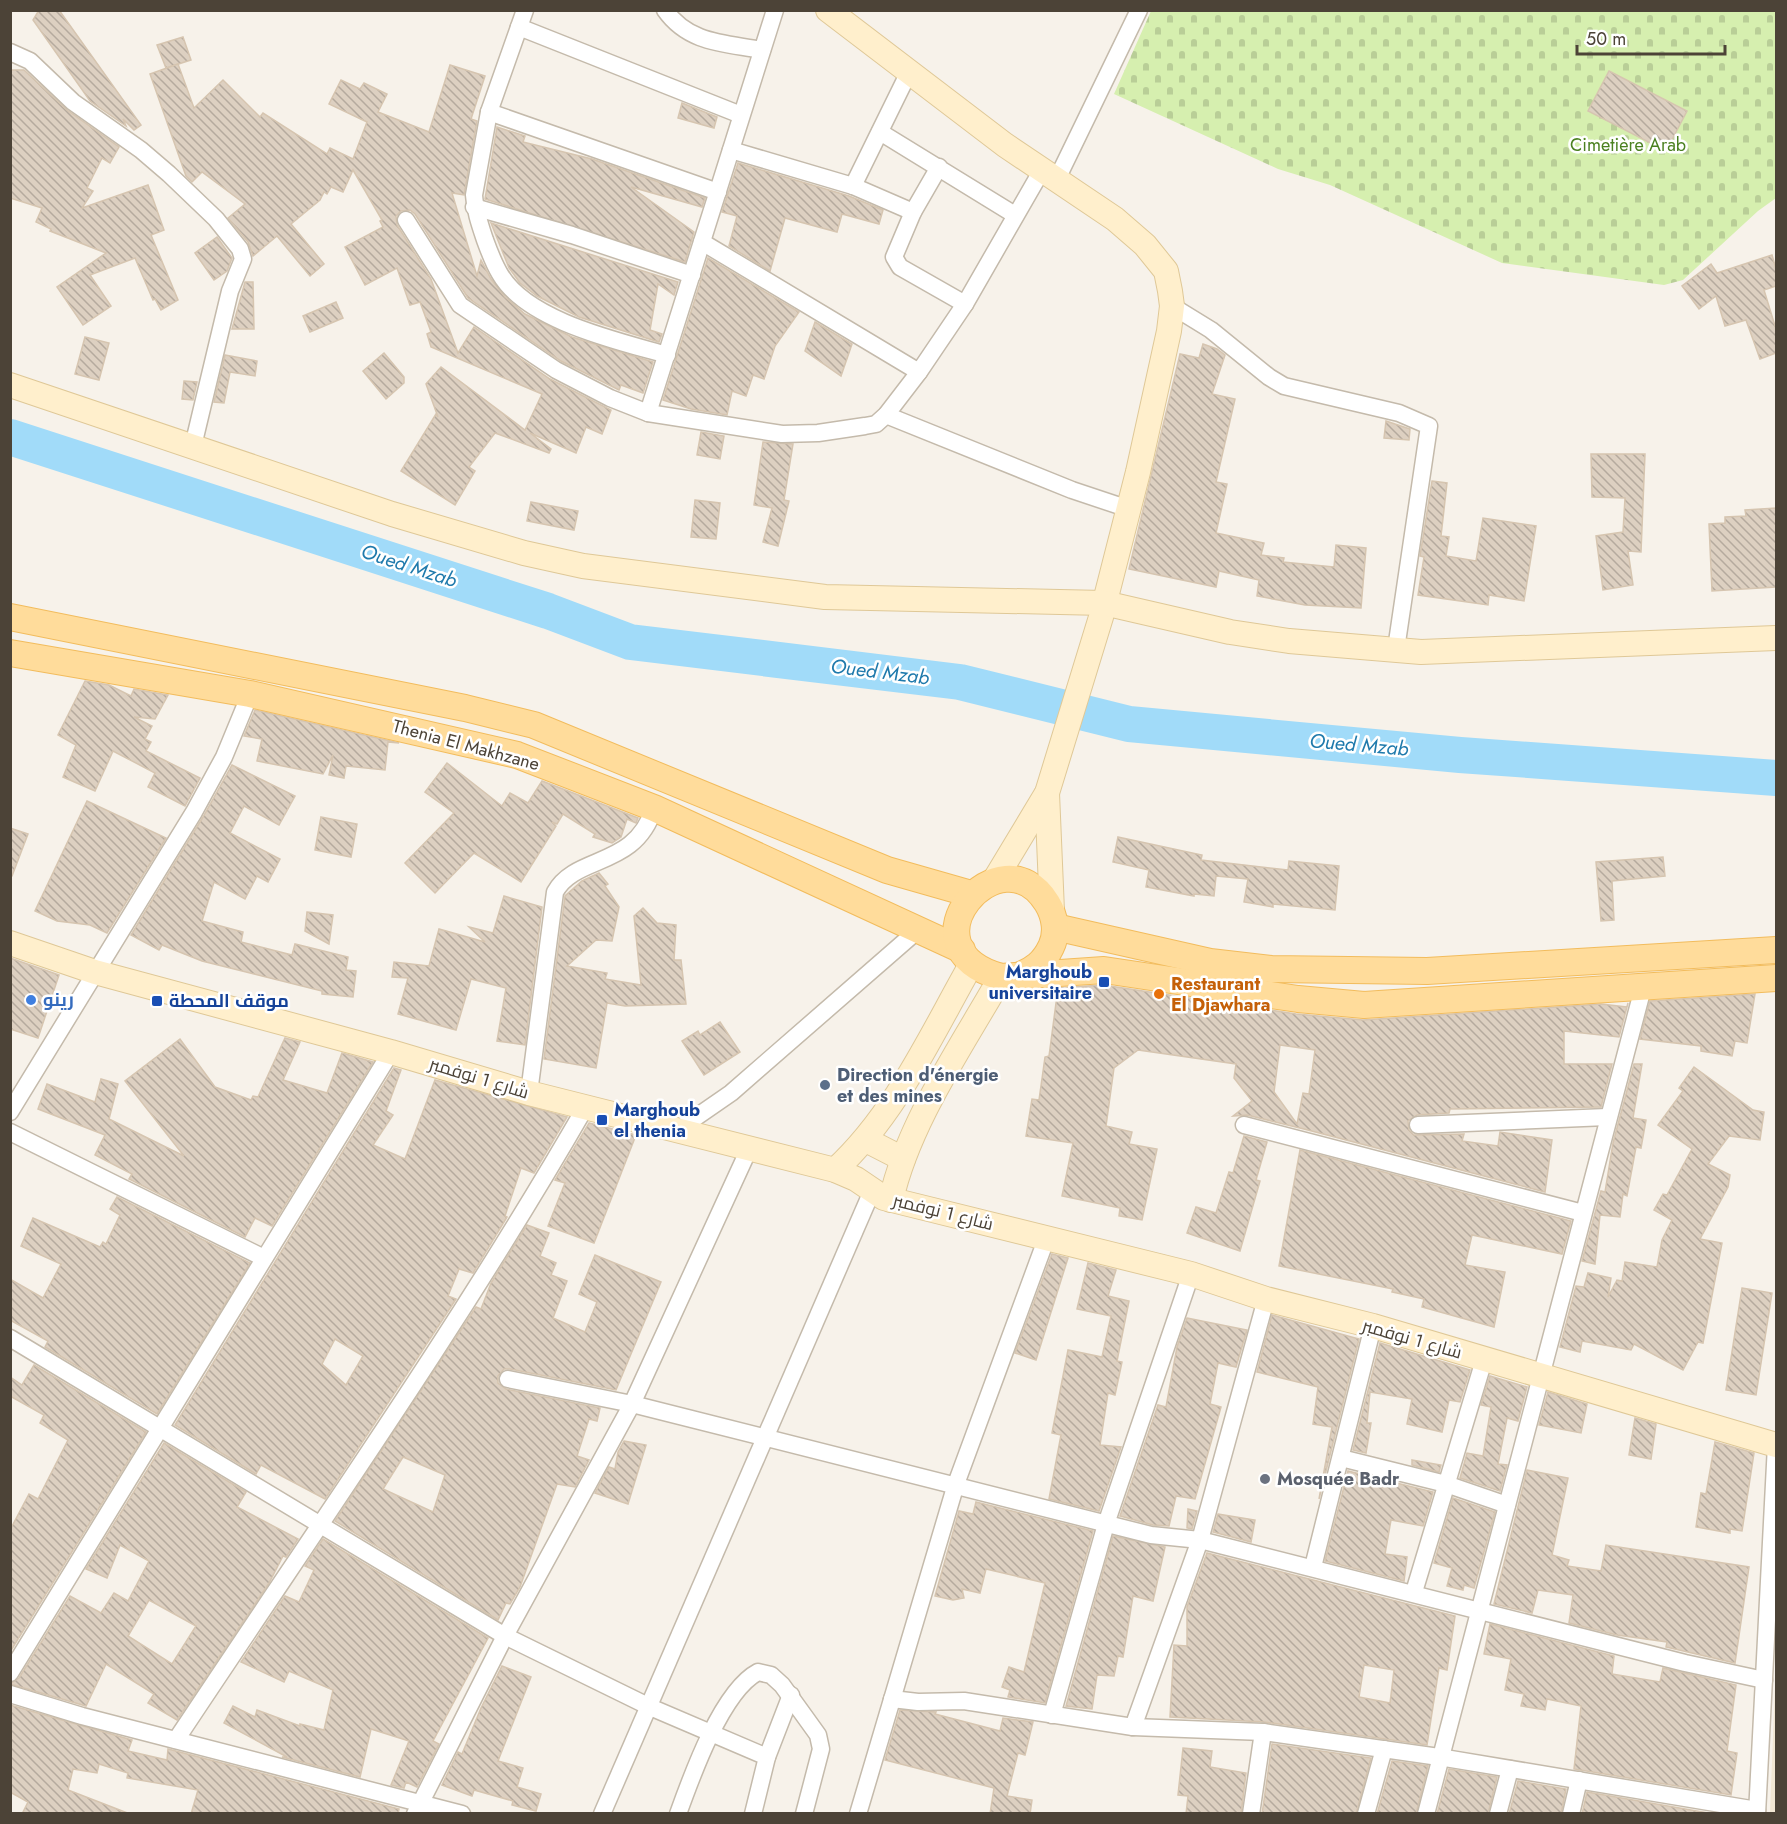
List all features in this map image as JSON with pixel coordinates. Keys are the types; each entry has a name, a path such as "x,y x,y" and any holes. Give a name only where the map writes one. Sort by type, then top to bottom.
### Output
{"main road":[{"path":"828,10 909,72 1107,214 1144,245 1166,271 1172,306 1156,394 1103,610 1049,786 994,881"},
{"path":"10,386 392,514 524,553 583,566 825,597 1103,610 1289,641 1421,652 1776,638"},
{"path":"10,617 465,708 534,725 888,870 971,894"},
{"name":"Thenia El Makhzane","path":"10,653 250,694 517,755 654,808 918,930 967,957"},
{"path":"881,1196 903,1159 919,1122 1010,977 1033,970 1045,958 1053,944 1049,786"},
{"path":"1776,950 1427,971 1271,969 1210,962 1054,919 1043,897 1030,886 1015,880 994,881 971,894 962,906 957,936 967,957 985,973 1010,977 1104,970 1298,999 1364,1005 1776,978"},
{"name":"شارع 1 نوفمبر","path":"10,944 95,972 391,1052 529,1093 835,1170 856,1179 881,1196 1191,1274 1266,1299 1372,1326 1776,1445"},
{"path":"835,1170 866,1140 889,1108 967,957"},
{"path":"866,1140 903,1159"}],"street":[{"path":"525,10 489,112 474,195 474,207 500,275 515,291 562,323 667,355"},
{"path":"665,10 678,26 698,38 762,50"},
{"path":"648,414 776,10"},
{"path":"406,220 460,305 556,370 610,398 648,414 797,435 876,424 919,372 965,304 1015,215 1050,174 1139,10"},
{"path":"519,27 741,115"},
{"path":"10,52 30,61 73,102 148,156 198,200 240,249 243,260 230,291 193,446"},
{"path":"853,186 909,72"},
{"path":"489,112 718,192"},
{"path":"880,132 939,166 1015,215"},
{"path":"731,150 853,186 913,212"},
{"path":"939,166 913,212 896,250 896,262 900,267 965,304"},
{"path":"474,207 572,235 692,275"},
{"path":"702,242 919,372"},
{"path":"1172,306 1211,330 1269,377 1284,386 1399,413 1419,419 1429,426 1395,649"},
{"path":"886,414 1072,490 1128,509"},
{"path":"10,1112 194,812 224,757 250,694"},
{"path":"529,1093 555,892 561,880 621,851 634,842 646,830 654,808"},
{"path":"676,1131 731,1093 918,930"},
{"path":"1426,1814 1439,1757 1643,988"},
{"path":"10,1673 158,1428 391,1052"},
{"path":"176,1740 436,1352 507,1241 585,1108"},
{"path":"1418,1125 1608,1117"},
{"path":"1244,1125 1583,1213"},
{"path":"10,1132 264,1258"},
{"path":"418,1807 505,1636 633,1404 749,1149"},
{"path":"602,1814 650,1707 764,1437 881,1196"},
{"path":"858,1814 956,1484 1047,1237"},
{"path":"1052,1715 1106,1524 1191,1274"},
{"path":"1133,1727 1200,1540 1266,1299"},
{"path":"1313,1568 1372,1326"},
{"path":"10,1338 505,1636 650,1707 767,1757"},
{"path":"1414,1592 1484,1360"},
{"path":"508,1379 633,1404 1151,1535 1200,1540 1479,1608 1685,1663 1764,1680"},
{"path":"892,1699 929,1703 955,1700 1133,1727 1263,1732 1439,1757 1757,1812 1776,1445"},
{"path":"1341,1458 1446,1484 1507,1505"},
{"path":"678,1814 710,1734 738,1687 758,1672 771,1675 791,1695 814,1728 820,1741 821,1749 804,1814"},
{"path":"10,1694 61,1711 176,1740 418,1807 462,1814"},
{"path":"753,1814 767,1757 791,1695"},
{"path":"1251,1814 1263,1732"},
{"path":"1366,1814 1384,1749"},
{"path":"1498,1814 1510,1769"},
{"path":"1571,1814 1579,1780"}],"shaded area":[{"path":"1776,1659 1776,1813 1770,1814 1770,1813"}],"green space":[{"name":"Cimetière Arab","path":"1151,11 1776,11 1776,198 1758,211 1683,280 1664,285 1502,263 1330,185 1278,169 1114,94"}],"building":[{"path":"39,10 59,10 141,125 134,130 123,119 126,126 90,101 33,20"},
{"path":"183,37 191,60 166,68 157,45"},
{"path":"178,64 194,108 223,80 260,117 263,113 327,154 330,148 353,159 367,122 329,104 341,80 360,89 364,83 387,94 378,112 429,132 450,65 485,76 471,119 477,121 464,195 452,193 477,276 481,260 491,279 505,297 525,314 572,337 653,362 643,393 621,385 619,390 561,361 468,298 415,214 410,210 401,211 396,216 397,225 431,279 458,353 474,327 550,379 611,410 602,434 586,427 576,453 530,433 551,449 549,453 495,433 469,467 475,471 455,505 401,471 436,414 438,417 426,384 441,367 525,430 542,394 431,347 427,334 431,332 420,302 410,305 397,268 365,285 345,247 383,227 380,221 382,220 353,170 343,192 331,187 327,194 324,192 320,200 291,224 324,264 310,276 277,236 253,256 248,242 228,218 245,204 202,172 192,182 186,176 150,74"},
{"path":"10,70 24,70 67,110 119,147 110,163 102,158 87,188 93,191 82,208 148,185 164,230 151,235 178,300 161,310 155,299 153,300 135,258 90,275 111,306 83,325 57,287 106,253 50,231 51,229 36,222 42,208 10,198"},
{"path":"1609,71 1687,111 1666,151 1588,111"},
{"path":"682,103 717,117 714,128 678,118"},
{"path":"497,127 525,136 523,142 592,159 705,198 702,207 631,187 694,232 685,262 485,199"},
{"path":"738,163 849,196 883,210 879,224 842,214 837,232 785,218 770,271 729,246 737,216 722,212"},
{"path":"491,223 678,282 674,295 658,284 650,330 662,334 659,342 579,317 537,296 520,283 509,268"},
{"path":"217,237 232,258 227,271 214,280 195,253"},
{"path":"1772,255 1776,269 1776,286 1764,290 1776,329 1776,353 1760,359 1746,320 1725,326 1716,296 1699,309 1682,286 1711,264 1717,273"},
{"path":"708,258 799,312 775,346 764,379 753,375 746,396 732,391 727,415 691,409 663,400"},
{"path":"245,282 253,282 254,329 232,329"},
{"path":"336,302 343,318 310,332 303,316"},
{"path":"815,322 852,344 841,376 805,351"},
{"path":"85,337 109,343 99,380 75,374"},
{"path":"1203,344 1225,355 1212,394 1235,399 1216,482 1227,484 1216,533 1264,543 1261,555 1284,558 1283,562 1334,567 1336,545 1366,548 1361,608 1305,605 1257,596 1259,580 1219,571 1216,587 1129,569 1180,354 1199,358"},
{"path":"384,353 404,377 404,383 386,399 363,371"},
{"path":"225,355 257,361 255,376 230,372 224,403 214,402"},
{"path":"184,381 197,382 193,400 182,399"},
{"path":"1386,421 1410,429 1409,440 1384,438"},
{"path":"701,432 724,436 720,459 697,455"},
{"path":"763,442 793,444 784,500 789,501 778,546 763,542 772,508 754,505"},
{"path":"1591,454 1645,454 1641,552 1628,551 1633,585 1603,590 1596,536 1623,532 1625,498 1592,497"},
{"path":"1432,481 1447,483 1441,536 1449,537 1446,556 1476,561 1483,518 1536,526 1524,601 1489,595 1488,605 1418,595 1424,557 1420,556"},
{"path":"695,500 720,503 716,539 691,537"},
{"path":"531,502 578,511 574,530 527,521"},
{"path":"1776,508 1776,587 1712,591 1709,524 1725,523 1725,517 1746,516 1745,510"},
{"path":"85,681 109,685 131,696 134,689 168,695 155,719 134,717 152,726 145,739 151,742 146,751 200,778 185,806 148,787 155,773 113,751 95,791 63,777 76,745 58,735"},
{"path":"255,710 399,743 388,742 385,770 346,766 344,778 329,775 333,755 323,774 257,761 262,739 244,736"},
{"path":"447,763 502,806 510,793 528,803 542,781 638,818 636,823 627,819 621,837 612,843 593,837 595,834 563,814 557,824 552,822 556,826 521,882 474,853 435,893 405,863 454,813 425,792"},
{"path":"232,765 295,796 279,825 244,806 230,833 280,859 268,882 257,876 245,899 214,882 202,921 243,932 241,942 292,955 295,944 348,957 346,970 356,971 353,997 322,994 322,991 202,961 162,945 159,950 131,935"},
{"path":"87,801 166,838 107,933 90,925 57,921 35,911"},
{"path":"321,817 357,824 351,857 315,850"},
{"path":"10,828 28,834 12,876 10,876"},
{"path":"1118,837 1202,855 1201,860 1288,870 1289,861 1339,866 1335,910 1273,904 1273,907 1244,902 1248,879 1216,876 1214,896 1194,894 1194,896 1146,887 1149,870 1113,862"},
{"path":"1663,857 1665,876 1612,881 1614,920 1601,921 1596,862"},
{"path":"599,873 608,884 605,886 619,907 612,941 596,940 567,966 607,973 605,979 641,985 634,916 643,908 657,923 676,925 674,960 681,960 686,1004 625,1006 607,1003 596,1068 544,1059 565,896 582,881"},
{"path":"504,896 542,907 525,1045 497,1041 506,988 471,979 456,1030 398,1014 408,978 392,977 394,962 429,966 439,929 485,942 469,927 493,933"},
{"path":"307,912 333,915 329,944 305,931"},
{"name":"رينو","path":"10,958 59,975 38,1038 10,1029"},
{"path":"1103,985 1296,1014 1363,1020 1601,1004 1627,1007 1619,1037 1564,1031 1564,1064 1612,1064 1601,1107 1450,1109 1449,1113 1417,1115 1408,1121 1409,1130 1414,1135 1464,1134 1462,1141 1498,1146 1500,1132 1552,1140 1545,1192 1247,1115 1233,1116 1252,1101 1234,1078 1236,1064 1138,1050 1114,1068 1106,1126 1132,1132 1129,1144 1157,1149 1142,1220 1119,1216 1120,1208 1062,1196 1073,1143 1026,1136 1032,1099 1039,1100 1045,1057 1049,1056 1058,988","holes":["1280,1045 1315,1050 1309,1094 1303,1093 1297,1124 1274,1092"]},
{"path":"1755,994 1747,1043 1735,1041 1732,1056 1701,1051 1701,1046 1640,1039 1650,1001"},
{"path":"720,1022 740,1052 704,1075 682,1041 698,1031 700,1035"},
{"path":"285,1038 300,1042 283,1080 327,1093 342,1053 373,1062 272,1226 255,1218 245,1237 129,1179 132,1174 95,1155 105,1135 38,1109 47,1084 95,1102 101,1079 118,1084 109,1119 184,1156 125,1081 180,1039 215,1087 251,1100 253,1096 258,1097"},
{"path":"1634,1064 1642,1064 1633,1118 1646,1120 1641,1148 1636,1147 1627,1196 1623,1194 1620,1217 1600,1215 1595,1264 1582,1261 1601,1191 1605,1192 1613,1143"},
{"path":"1694,1067 1753,1110 1764,1112 1760,1140 1729,1136 1708,1164 1730,1175 1728,1187 1700,1239 1722,1243 1703,1343 1698,1342 1683,1370 1634,1344 1631,1350 1582,1341 1580,1352 1560,1347 1576,1286 1584,1287 1588,1273 1611,1278 1608,1297 1617,1280 1622,1281 1625,1262 1657,1267 1662,1240 1672,1220 1654,1210 1663,1194 1667,1195 1692,1149 1658,1125 1683,1091 1679,1088"},
{"path":"394,1068 401,1070 386,1111 393,1115 373,1145 405,1159 435,1080 567,1117 534,1173 521,1168 505,1216 507,1217 473,1273 459,1269 448,1296 456,1299 325,1499 261,1465 256,1474 175,1425","holes":["335,1339 363,1356 346,1385 322,1364"]},
{"path":"589,1123 636,1135 594,1243 548,1226 565,1183 555,1180"},
{"path":"1244,1136 1267,1142 1256,1180 1260,1181 1240,1251 1187,1233 1196,1207 1216,1213 1229,1172 1233,1173"},
{"path":"1300,1150 1571,1221 1562,1254 1472,1235 1465,1265 1505,1272 1494,1327 1422,1307 1424,1299 1392,1292 1393,1289 1279,1266"},
{"path":"117,1197 250,1263 157,1414 45,1347 48,1341 10,1320 10,1279 43,1298 61,1264 21,1246 33,1218 100,1247 103,1242 106,1244 120,1215 110,1209"},
{"path":"527,1225 549,1233 540,1256 556,1263 551,1275 567,1281 553,1318 585,1332 597,1302 579,1294 595,1255 661,1282 616,1390 510,1369 504,1369 498,1376 498,1383 506,1389 600,1408 597,1421 589,1419 577,1456 589,1460 575,1487 557,1484 520,1587 510,1604 506,1603 498,1620 335,1521 476,1307 481,1309 491,1283","holes":["403,1457 445,1475 433,1512 383,1489"]},
{"path":"1052,1254 1068,1258 1036,1360 1015,1353"},
{"path":"1088,1263 1116,1270 1108,1296 1129,1301 1117,1361 1122,1362 1115,1395 1108,1393 1100,1445 1121,1447 1099,1511 1049,1499 1061,1435 1052,1433 1068,1350 1102,1357 1111,1316 1077,1309"},
{"path":"1742,1288 1772,1293 1756,1395 1726,1390"},
{"path":"1272,1315 1359,1339 1319,1499 1332,1427 1313,1424 1318,1387 1257,1372"},
{"path":"1187,1318 1247,1330 1236,1367 1218,1363 1210,1404 1221,1407 1195,1499 1176,1496 1169,1526 1153,1525 1120,1516 1158,1405 1166,1407 1177,1347"},
{"path":"1380,1343 1470,1370 1460,1402 1449,1400 1442,1432 1407,1424 1412,1399 1370,1392 1367,1423 1371,1423 1366,1453 1353,1450"},
{"path":"34,1365 146,1432 10,1652 10,1530 29,1494 38,1499 68,1440 40,1423 44,1415 10,1396 10,1377 22,1385"},
{"path":"1490,1376 1527,1387 1518,1421 1507,1418 1498,1464 1507,1465 1500,1491 1460,1478 1467,1453 1483,1456 1491,1407 1481,1405"},
{"path":"1548,1392 1587,1404 1581,1433 1539,1425"},
{"path":"1635,1418 1656,1424 1651,1459 1629,1455"},
{"path":"624,1441 646,1445 628,1504 595,1493 609,1467 615,1469 618,1452"},
{"path":"1715,1442 1754,1453 1742,1531 1730,1529 1730,1533 1696,1527 1701,1493 1706,1494"},
{"path":"164,1443 246,1492 237,1507 298,1539 286,1557 283,1556 269,1583 177,1720 148,1703 154,1694 106,1664 86,1706 10,1684 19,1678 70,1596 101,1613 114,1593 128,1601 149,1561 120,1545 107,1578 86,1569","holes":["149,1600 196,1626 172,1664 128,1636"]},
{"path":"1412,1460 1441,1465 1439,1472 1412,1465"},
{"path":"1527,1470 1568,1478 1552,1555 1569,1560 1567,1566 1601,1571 1606,1545 1749,1567 1735,1663 1666,1647 1667,1642 1617,1635 1569,1623 1573,1595 1538,1590 1532,1613 1494,1604"},
{"path":"1348,1471 1433,1492 1423,1526 1391,1520 1385,1554 1407,1557 1404,1581 1325,1561"},
{"path":"1453,1498 1495,1512 1474,1588 1464,1585 1463,1590 1447,1586 1452,1568 1434,1563"},
{"path":"976,1502 1093,1531 1045,1703 1008,1697 1010,1690 1002,1687 1009,1667 1024,1672 1045,1583 986,1569 980,1593 962,1589 964,1598 953,1600 935,1596 959,1511 973,1514"},
{"path":"1188,1509 1197,1511 1192,1529 1187,1528"},
{"path":"1218,1514 1255,1520 1251,1542 1213,1532"},
{"path":"1113,1536 1165,1547 1153,1601 1133,1596 1123,1657 1118,1656 1114,1676 1097,1675 1092,1709 1066,1706"},
{"path":"323,1539 488,1638 433,1741 439,1744 417,1787 406,1782 404,1788 391,1785 409,1741 371,1729 360,1777 282,1757 287,1757 224,1723 233,1706 255,1717 257,1710 300,1726 300,1724 324,1730 333,1690 289,1671 284,1682 241,1662 285,1596 299,1602 314,1570 305,1566"},
{"path":"1207,1553 1455,1616 1447,1670 1439,1668 1427,1745 1264,1722 1170,1717 1174,1645 1187,1646 1187,1607","holes":["1364,1665 1394,1670 1390,1703 1359,1697"]},
{"path":"1490,1624 1614,1656 1612,1674 1660,1682 1663,1668 1736,1685 1727,1751 1737,1753 1731,1795 1574,1769 1581,1706 1547,1699 1545,1710 1521,1706 1524,1694 1505,1690 1511,1659 1484,1654"},
{"path":"502,1666 531,1677 498,1761 523,1768 517,1787 541,1794 536,1811 512,1805 513,1801 474,1790 472,1796 442,1785 458,1752 462,1754"},
{"path":"10,1705 132,1740 128,1751 167,1760 168,1749 399,1809 398,1814 191,1814 198,1790 127,1778 128,1773 99,1764 97,1773 73,1769 68,1790 130,1814 22,1814 28,1802 10,1792"},
{"path":"900,1710 936,1712 935,1714 1000,1731 1003,1718 1033,1722 1025,1755 1018,1753 1007,1796 1032,1800 1030,1814 990,1814 994,1788 885,1760"},
{"path":"1272,1744 1371,1758 1356,1814 1262,1814"},
{"path":"1183,1748 1212,1751 1210,1767 1246,1773 1241,1814 1186,1814 1188,1796 1178,1795"},
{"path":"1392,1761 1428,1766 1416,1814 1377,1814"},
{"path":"1449,1769 1497,1777 1488,1814 1437,1814"},
{"path":"1518,1781 1566,1789 1561,1814 1509,1814"},
{"path":"1587,1792 1714,1814 1582,1814"}],"waterway":[{"name":"Oued Mzab","path":"10,437 548,611 630,642 960,682 1129,724 1460,755 1776,778"}],"place":[{"name":"Marghoub universitaire","path":"1104,982"},
{"name":"Restaurant El Djawhara","path":"1159,994"},
{"name":"رينو","path":"31,1000"},
{"name":"موقف المحطة","path":"157,1001"},
{"name":"Direction d'énergie et des mines","path":"825,1085"},
{"name":"Marghoub el thenia","path":"602,1120"},
{"name":"Mosquée Badr","path":"1265,1479"}]}
